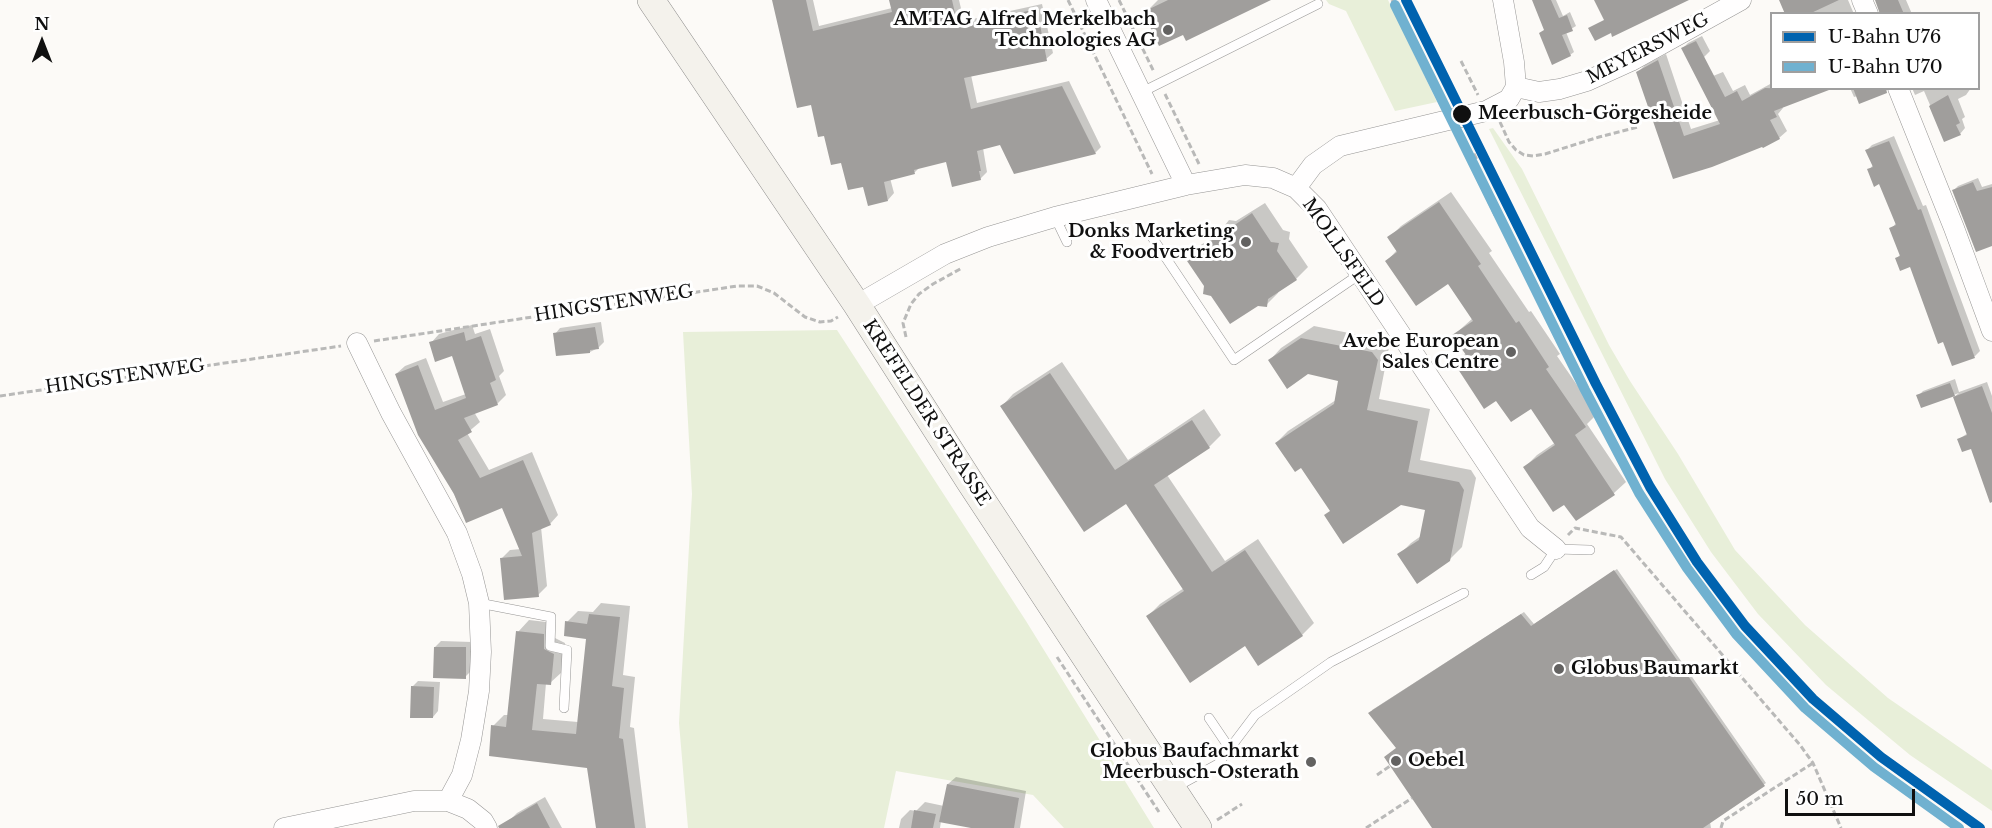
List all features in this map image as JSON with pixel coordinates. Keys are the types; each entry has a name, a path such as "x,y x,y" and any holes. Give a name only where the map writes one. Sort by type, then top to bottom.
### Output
{"main road":[{"name":"KREFELDER STRASSE","path":"651,0 857,305 1171,790 1207,825"}],"street":[{"path":"1096,0 1186,185"},
{"path":"1296,188 1313,165 1332,157 1340,146 1373,142 1490,110 1509,99 1516,87 1503,0"},
{"name":"MEYERSWEG","path":"1516,87 1539,92 1587,81 1631,61 1741,0"},
{"path":"1899,90 1992,331"},
{"name":"MOLLSFELD","path":"857,305 945,254 988,237 1055,217 1186,185 1245,175 1273,178 1296,188 1317,209 1530,528 1556,549"},
{"path":"357,343 391,413 457,533 472,574 479,603 481,652 479,691 471,741 462,775 448,801"},
{"path":"284,828 414,801 448,801 468,809 488,828"}],"lane":[{"path":"1142,92 1318,4"},
{"path":"1055,217 1067,242"},
{"path":"1152,237 1234,360 1360,274"},
{"path":"1531,576 1544,567 1556,549 1590,550"},
{"path":"1171,790 1218,764 1255,715 1331,662 1464,593"},
{"path":"479,603 551,617 550,646 567,650 564,708"},
{"path":"1209,718 1230,749"}],"path":[{"path":"1068,0 1161,191"},
{"path":"1392,0 1495,214 1499,213"},
{"path":"1461,61 1509,142 1524,155 1545,154 1599,136 1638,127"},
{"path":"1467,156 1473,152 1477,160"},
{"path":"905,337 904,316 919,294 962,268"},
{"name":"HINGSTENWEG","path":"0,396 737,286 757,286 774,293 805,317 820,322 831,321 857,305"},
{"path":"1556,549 1575,528 1621,537 1800,745 1813,763 1841,828"},
{"path":"1720,828 1724,821 1813,763"},
{"path":"1377,775 1390,766"},
{"path":"1366,828 1412,798"},
{"path":"1207,825 1242,804"}],"green space":[{"path":"1326,0 1388,0 1437,102 1395,111 1346,11 1329,4"},
{"path":"1493,128 1522,169 1609,345 1735,550 1805,625 1888,698 1992,770 1992,811 1910,755 1826,685 1758,614 1711,552 1665,479 1489,129"},
{"path":"837,330 1026,621 1154,828 1064,828 1033,795 896,771 884,828 688,828 679,723 692,494 683,332"}],"building":[{"path":"772,0 806,0 813,31 892,12 889,0 952,0 958,26 1037,9 1047,61 964,78 971,109 1062,86 1096,154 1014,174 1000,145 977,151 981,180 952,187 946,162 914,170 915,174 884,182 888,201 868,206 863,187 848,190 841,163 831,165 824,136 818,137 811,105 797,108"},
{"path":"1168,0 1271,0 1186,41 1183,35 1159,46 1143,12"},
{"path":"1532,0 1551,0 1559,18 1567,15 1573,31 1562,35 1571,56 1552,65 1539,33 1544,30"},
{"path":"1594,0 1689,0 1612,37 1611,33 1595,41 1588,28 1604,20"},
{"path":"1779,0 1839,0 1813,12 1784,12"},
{"path":"1875,0 1898,0 1903,12 1879,12"},
{"path":"1696,41 1725,97 1737,91 1742,101 1765,88 1770,90 1829,90 1774,111 1777,117 1770,120 1780,139 1763,148 1673,179 1636,72 1658,60 1684,136 1720,124 1681,48"},
{"path":"1854,90 1886,90 1887,93 1859,104"},
{"path":"1948,95 1960,123 1956,125 1961,135 1944,142 1929,106"},
{"path":"1889,141 1918,210 1921,209 1975,358 1952,366 1943,342 1938,344 1910,267 1900,271 1895,258 1900,256 1889,228 1896,225 1879,184 1874,187 1867,169 1873,167 1865,150"},
{"path":"1973,182 1977,191 1992,187 1992,246 1976,252 1952,190"},
{"path":"1439,202 1481,264 1478,266 1516,323 1519,321 1549,367 1546,369 1586,427 1575,435 1615,495 1576,521 1564,505 1553,512 1523,467 1555,445 1531,409 1511,422 1496,401 1484,409 1454,363 1466,355 1452,335 1473,321 1448,284 1416,306 1385,261 1397,252 1387,237"},
{"path":"1252,213 1271,242 1279,243 1277,251 1297,280 1268,299 1267,307 1258,306 1230,324 1211,296 1203,294 1204,286 1185,258 1214,239 1216,231 1223,233"},
{"path":"595,327 599,349 590,350 590,353 556,356 553,333"},
{"path":"464,332 466,341 481,336 496,380 490,383 498,405 464,418 472,432 458,440 480,478 523,460 551,525 532,533 539,597 504,600 500,558 522,556 502,508 466,523 454,494 418,435 395,374 418,365 435,410 466,398 452,356 435,362 429,342"},
{"path":"1301,338 1372,352 1378,360 1367,410 1418,421 1408,472 1459,482 1464,490 1450,561 1417,584 1397,554 1419,540 1425,510 1401,505 1343,544 1324,515 1330,511 1301,468 1295,472 1275,443 1334,404 1338,381 1308,374 1287,389 1268,360"},
{"path":"1050,373 1115,470 1192,420 1210,448 1154,485 1212,572 1245,550 1303,636 1258,666 1245,646 1190,683 1146,616 1184,591 1126,504 1084,532 1000,406"},
{"path":"1950,383 1955,396 1921,408 1916,395"},
{"path":"1982,386 1992,413 1992,502 1990,503 1971,449 1962,452 1957,439 1967,435 1953,397"},
{"name":"Globus Baumarkt","path":"1614,570 1765,786 1703,828 1432,828 1384,757 1396,748 1368,713 1521,614 1531,626"},
{"path":"589,614 620,617 612,686 624,688 619,738 623,739 635,828 596,828 587,768 489,756 491,725 506,727 516,631 544,634 544,649 554,654 551,685 537,684 532,730 576,734 586,639 564,636 565,621 587,624"},
{"path":"434,647 466,647 466,679 433,678"},
{"path":"411,686 434,687 433,718 410,718"},
{"path":"947,784 1019,798 1014,828 971,828 939,822"},
{"path":"537,803 550,828 499,828 498,826"},
{"path":"914,810 936,814 933,828 911,828"}],"metro line":[{"name":"U76","path":"1406,0 1596,384 1650,487 1697,562 1745,626 1813,699 1881,757 1980,828"},
{"name":"U70","path":"1395,5 1585,390 1639,493 1687,568 1736,634 1805,708 1874,767 1959,828"}],"place":[{"name":"AMTAG Alfred Merkelbach Technologies AG","path":"1168,30"},
{"name":"Meerbusch-Görgesheide","path":"1462,114"},
{"name":"Donks Marketing & Foodvertrieb","path":"1246,242"},
{"name":"Avebe European Sales Centre","path":"1511,352"},
{"name":"Globus Baumarkt","path":"1559,669"},
{"name":"Oebel","path":"1396,761"},
{"name":"Globus Baufachmarkt Meerbusch-Osterath","path":"1311,762"}]}
